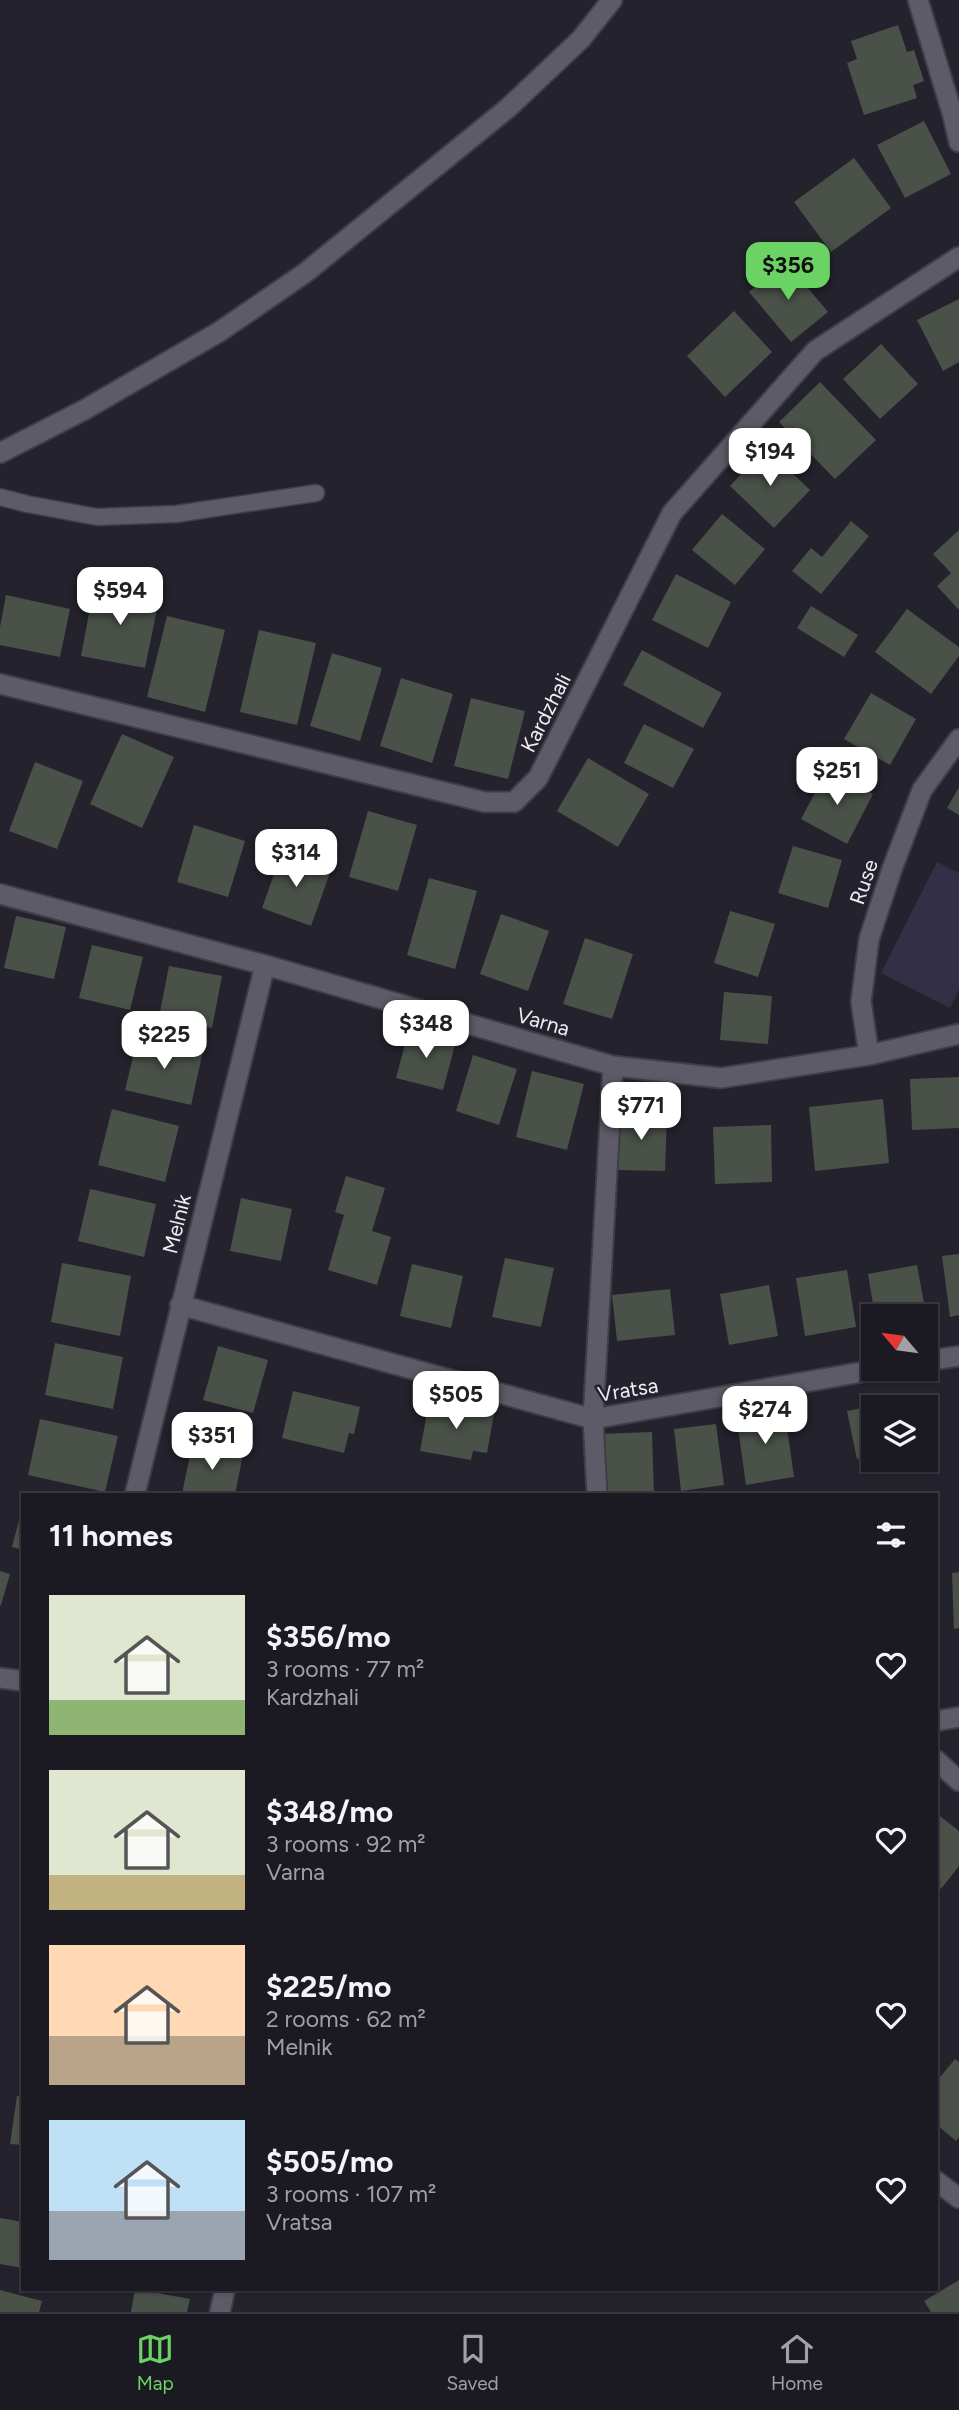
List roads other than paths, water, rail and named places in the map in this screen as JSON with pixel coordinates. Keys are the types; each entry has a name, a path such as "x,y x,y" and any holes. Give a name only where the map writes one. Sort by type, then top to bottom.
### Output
{"street":[{"path":"0,453 85,410 219,332 305,273 508,108 581,39 612,0"},
{"path":"918,0 959,142"},
{"name":"Kardzhali","path":"0,684 485,802 514,802 538,778 672,513 815,351 959,257"},
{"name":"Ruse","path":"869,1055 861,1002 869,939 922,790 959,739"},
{"name":"Varna","path":"0,894 265,965 613,1066 720,1078 869,1055 959,1034"},
{"name":"Melnik","path":"135,1493 265,965"},
{"path":"597,1493 593,1419 613,1066"},
{"name":"Vratsa","path":"180,1306 593,1419 861,1372"},
{"path":"938,1360 959,1356"},
{"path":"0,1678 21,1681"},
{"path":"938,1721 959,1717"},
{"path":"938,1762 959,1781"},
{"path":"938,2182 959,2198"},
{"path":"220,2312 225,2291"}],"lane":[{"path":"0,497 97,517 176,514 316,493"}]}
